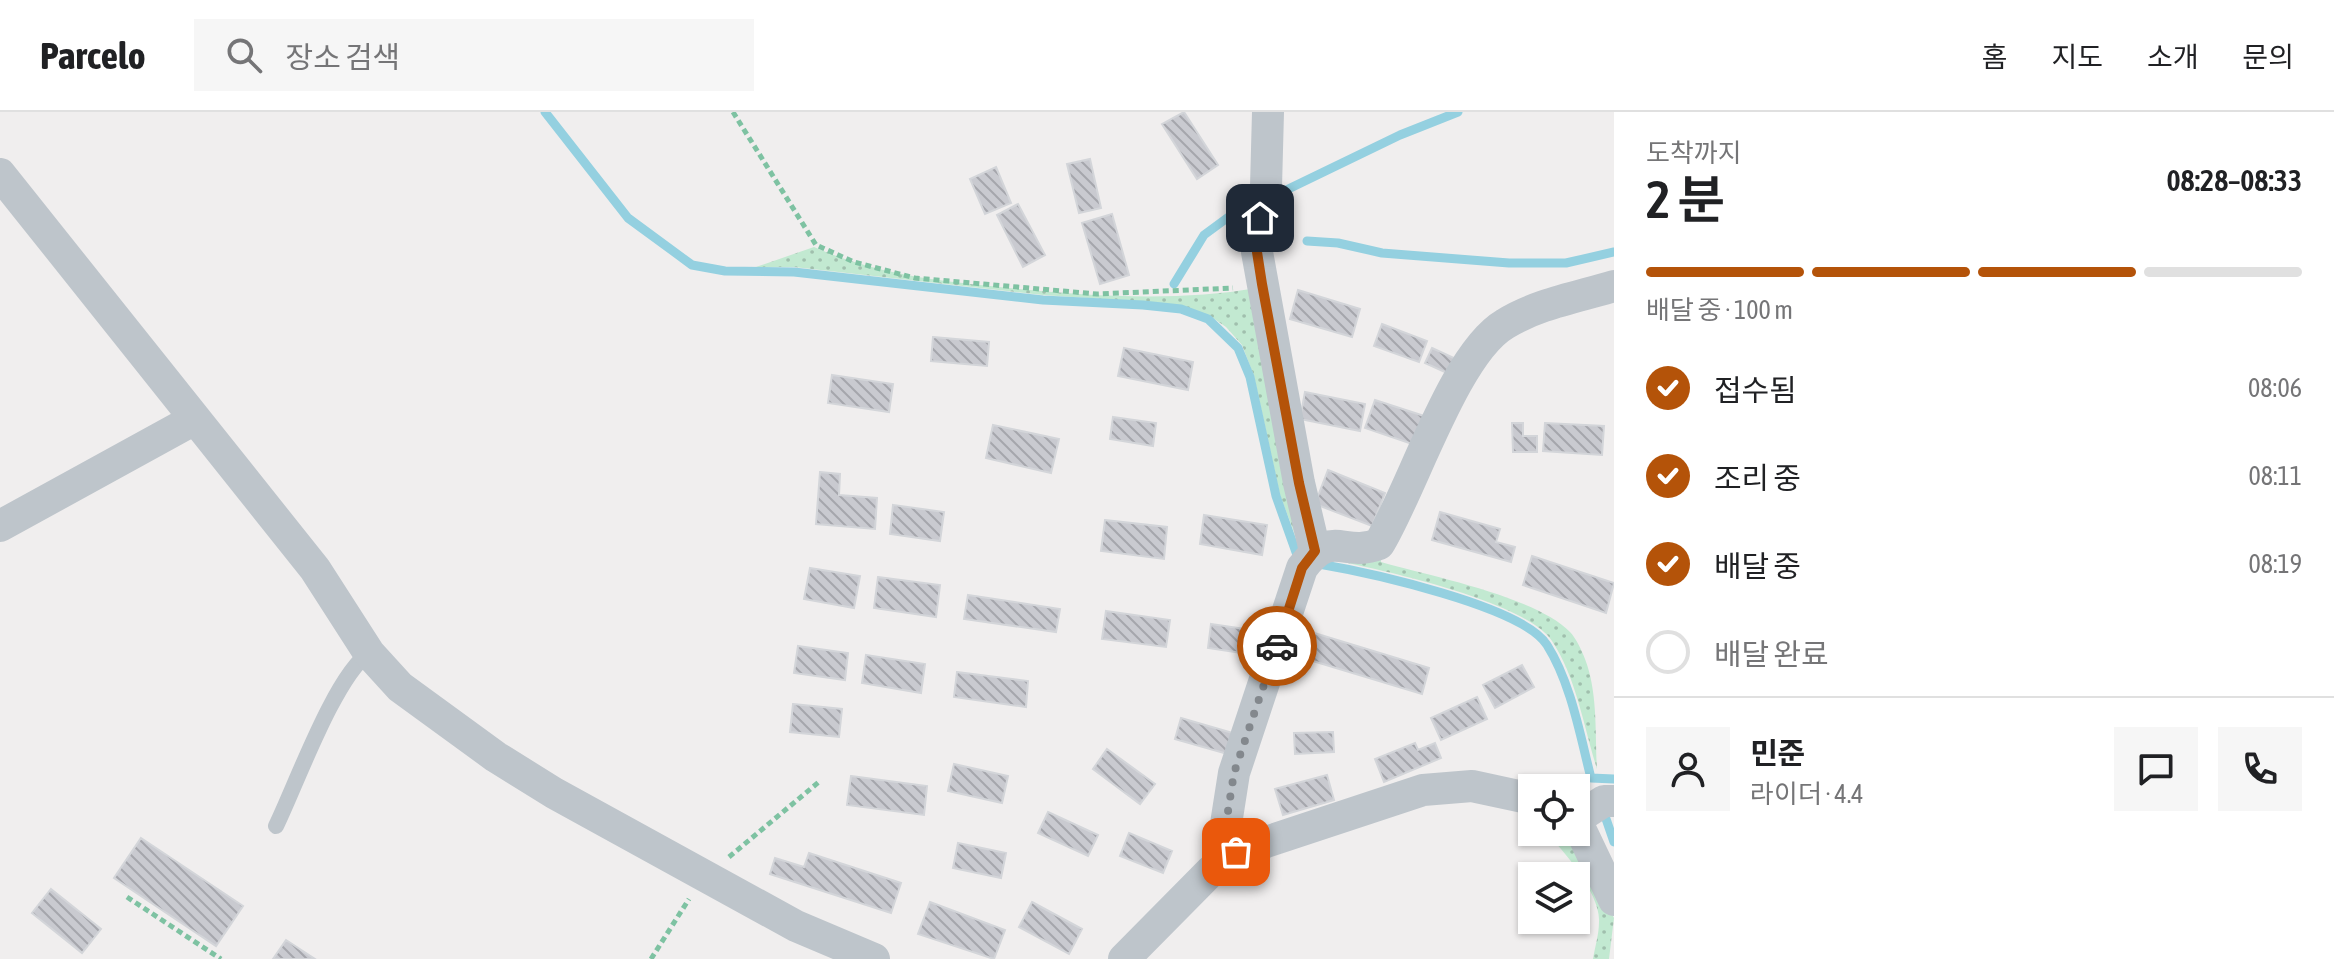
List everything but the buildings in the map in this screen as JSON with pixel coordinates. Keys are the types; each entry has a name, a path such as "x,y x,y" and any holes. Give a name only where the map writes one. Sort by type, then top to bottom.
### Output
{"street":[{"path":"1268,112 1266,187 1257,252 1299,483 1315,551"},
{"path":"0,174 193,420 315,569 369,653 400,687 496,757 554,793 796,926 874,959"},
{"path":"1236,852 1226,824 1234,773 1302,568 1315,551 1327,545 1367,548 1379,544 1447,401 1487,338 1504,324 1548,305 1614,286"},
{"path":"0,526 193,420"},
{"path":"1124,959 1211,871 1236,852 1423,790 1472,786 1518,796"},
{"path":"1590,810 1604,801 1614,801"},
{"path":"1589,846 1614,900"}],"lane":[{"path":"276,826 339,691 357,661 369,653"}],"path":[{"path":"733,112 816,245 854,262 915,278 1097,294 1211,292 1262,284"},
{"path":"127,897 221,959"}],"green space":[{"path":"814,247 862,264 910,275 1040,291 1165,296 1257,288 1302,553 1280,495 1254,376 1242,345 1226,327 1210,316 1162,303 1043,295 794,267 756,267"},
{"path":"1381,550 1381,562 1509,598 1533,608 1570,632 1584,656 1592,685 1597,769 1567,670 1552,641 1536,626 1480,599 1409,577 1322,558"},
{"path":"1558,846 1575,846 1583,862 1572,862"},
{"path":"1590,874 1614,918 1609,959 1593,959 1599,922 1590,890"}],"waterway":[{"path":"545,112 628,218 692,265 725,271 794,272 1043,300 1143,305 1181,309 1208,319 1238,348 1250,377 1276,496 1297,555"},
{"path":"1278,194 1400,135 1458,112"},
{"path":"1174,284 1204,235 1257,196"},
{"path":"1307,241 1338,243 1382,253 1509,263 1566,263 1614,252"},
{"path":"1319,564 1477,604 1532,631 1547,645 1562,676 1591,778 1614,779"},
{"path":"1604,813 1614,842"}],"way so far":[{"path":"1236,852 1226,824 1227,806 1234,773 1277,646"}],"route":[{"path":"1260,218 1257,252 1262,284 1299,483 1315,551 1302,568 1277,646"}]}
